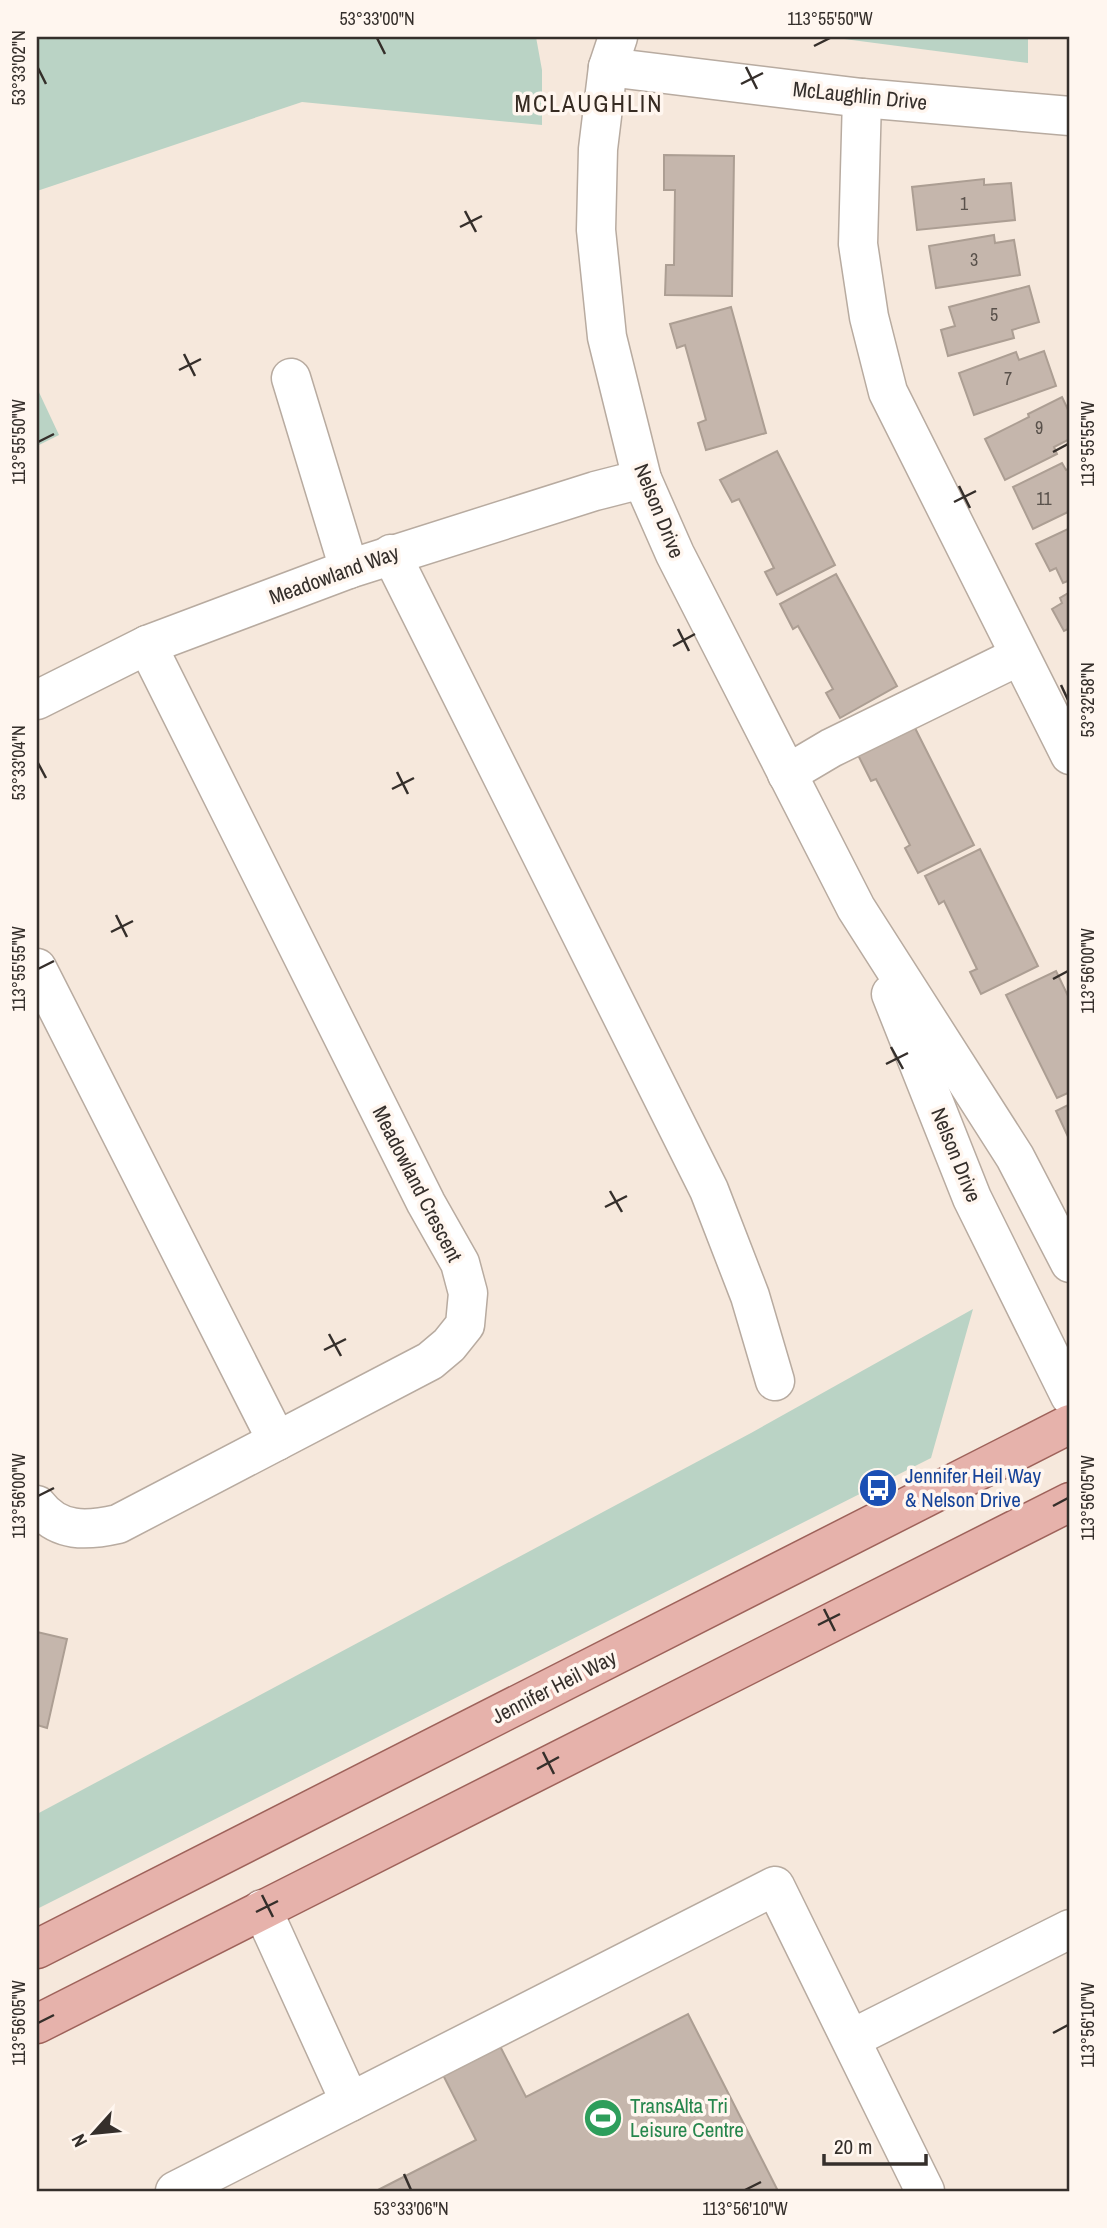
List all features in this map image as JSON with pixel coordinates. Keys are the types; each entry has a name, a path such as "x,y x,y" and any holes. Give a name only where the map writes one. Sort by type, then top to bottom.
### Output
{"main road":[{"name":"Jennifer Heil Way","path":"37,1949 1070,1424"},
{"path":"37,2024 1070,1502"}],"street":[{"name":"McLaughlin Drive","path":"613,52 862,98 1070,116"},
{"name":"Nelson Drive","path":"613,52 598,149 596,230 607,337 642,479 675,554 856,908 1015,1157 1070,1263"},
{"path":"862,98 858,243 869,317 888,393 1070,755"},
{"path":"291,378 349,569"},
{"name":"Meadowland Way","path":"37,700 146,645 349,569 642,479"},
{"path":"391,554 709,1190 751,1296 775,1381"},
{"name":"Meadowland Crescent","path":"37,1505 43,1514 67,1527 92,1530 118,1524 430,1361 449,1345 465,1325 468,1293 460,1263 420,1191 146,645"},
{"path":"787,774 831,748 1019,656"},
{"name":"Nelson Drive","path":"856,908 972,1198 1070,1396"},
{"path":"37,968 277,1441"},
{"path":"175,2191 775,1886 925,2191"},
{"path":"262,1909 350,2102"},
{"path":"850,2039 1070,1929"}],"green space":[{"path":"37,37 536,37 542,70 542,125 302,102 37,191"},
{"path":"829,37 1028,37 1028,63"},
{"path":"37,388 59,435 37,446"},
{"path":"973,1309 931,1458 37,1909 37,1814 751,1433"}],"building":[{"path":"664,155 734,156 732,296 665,295 666,265 674,265 675,190 664,190"},
{"path":"984,179 984,185 1011,183 1015,220 917,230 912,187"},
{"path":"994,235 995,243 1014,240 1020,275 936,288 929,246"},
{"path":"1029,286 1039,322 1012,330 1014,338 948,356 941,330 955,326 949,307"},
{"path":"731,307 766,433 706,450 698,423 706,420 685,345 677,348 670,324"},
{"path":"1044,351 1056,386 974,415 959,373 1016,352 1019,360"},
{"path":"1062,397 1070,414 1070,439 1054,447 1057,454 1005,480 985,439"},
{"path":"777,451 835,565 777,595 765,572 774,568 739,499 732,502 720,480"},
{"path":"1062,463 1066,470 1070,468 1070,511 1033,529 1013,487"},
{"path":"1070,528 1070,580 1063,583 1056,568 1050,571 1036,544"},
{"path":"836,574 897,686 840,718 826,693 833,689 798,626 793,629 780,604"},
{"path":"1070,592 1070,628 1064,631 1052,609 1062,603 1060,598"},
{"path":"914,726 974,845 918,873 905,848 910,845 876,779 871,781 858,755"},
{"path":"980,849 1038,966 981,994 970,972 977,969 944,901 939,904 925,876"},
{"path":"1056,971 1070,1000 1070,1092 1057,1098 1006,995"},
{"path":"1070,1104 1070,1141 1056,1111"},
{"path":"37,1632 67,1639 47,1728 37,1725"},
{"name":"TransAlta Tri Leisure Centre","path":"688,2014 778,2191 376,2191 476,2140 443,2075 500,2046 526,2097"}],"place":[{"name":"Jennifer Heil Way & Nelson Drive","path":"878,1488"},
{"name":"TransAlta Tri Leisure Centre","path":"603,2118"}],"district":[{"name":"MCLAUGHLIN","path":"589,104"}]}
